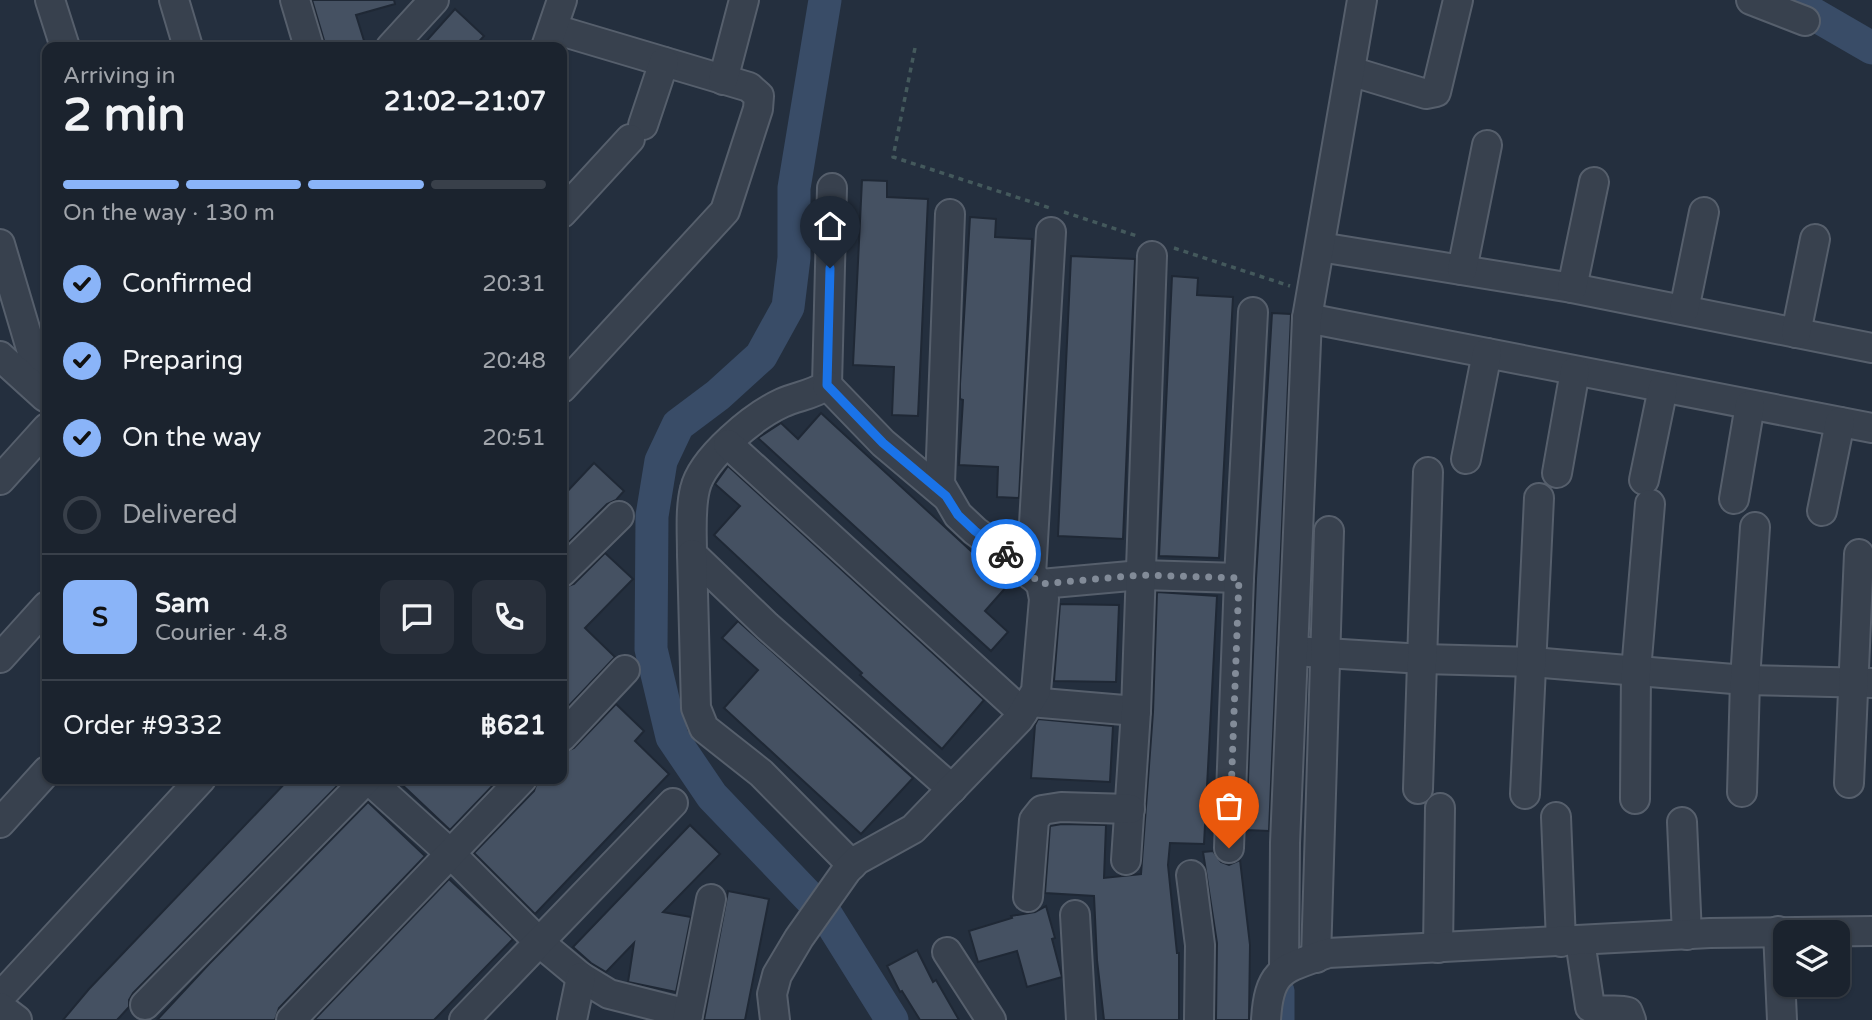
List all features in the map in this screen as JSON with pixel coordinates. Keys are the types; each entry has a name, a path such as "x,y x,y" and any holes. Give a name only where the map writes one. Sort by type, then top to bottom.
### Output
{"street":[{"path":"50,0 63,42"},
{"path":"174,0 187,42"},
{"path":"295,0 308,42"},
{"path":"562,0 550,38 664,62 749,87 759,96 758,109 725,211 567,383"},
{"path":"723,80 744,0"},
{"path":"1284,969 1285,843 1309,305 1362,0"},
{"path":"1350,71 1426,94 1436,92 1458,0"},
{"path":"1751,0 1805,21"},
{"path":"395,42 425,3"},
{"path":"567,208 636,132 664,62"},
{"path":"1462,270 1487,145"},
{"path":"1572,288 1594,182"},
{"path":"832,188 827,385 883,443 946,496"},
{"path":"1684,310 1704,212"},
{"path":"950,214 940,484 958,515 1036,579 1141,575 1239,578"},
{"path":"775,1020 772,993 778,975 799,938 852,865 913,829 1027,708 1036,691 1044,599 1036,579 1055,217"},
{"path":"1796,333 1815,239"},
{"path":"0,244 42,384"},
{"path":"1126,860 1136,711 1154,247"},
{"path":"1320,247 1572,288 1872,348"},
{"path":"1309,305 1487,353 1872,428"},
{"path":"1229,848 1253,312"},
{"path":"1466,459 1487,353"},
{"path":"0,356 42,393"},
{"path":"1556,473 1575,371"},
{"path":"827,385 818,392 784,402 768,410 728,444 704,469 695,489 692,554 696,708 701,724 761,772 852,865"},
{"path":"1635,799 1636,671 1647,492 1663,388"},
{"path":"1734,499 1750,405"},
{"path":"1822,511 1840,422"},
{"path":"0,480 42,434"},
{"path":"728,444 1027,708 1136,711"},
{"path":"1418,789 1428,472"},
{"path":"1525,794 1539,498"},
{"path":"567,567 619,516"},
{"path":"1742,792 1745,680 1755,527"},
{"path":"1316,958 1329,531"},
{"path":"692,554 767,626 952,789"},
{"path":"1849,783 1863,683 1859,554"},
{"path":"0,658 42,612"},
{"path":"1293,651 1532,662 1745,680 1863,683"},
{"path":"567,732 625,670"},
{"path":"0,822 42,776"},
{"path":"0,997 196,784"},
{"path":"145,1005 362,784"},
{"path":"373,784 451,854 539,942 581,977 609,994 688,1017 711,899"},
{"path":"291,1020 517,784"},
{"path":"464,1020 673,803"},
{"path":"1028,897 1034,820 1042,810 1061,807 1130,809"},
{"path":"1438,948 1440,808"},
{"path":"1556,817 1571,941 1590,1007 1597,1011 1620,1009 1628,1012 1630,1020"},
{"path":"1682,822 1687,935"},
{"path":"1191,875 1200,945 1199,1020"},
{"path":"1075,915 1081,1020"},
{"path":"1850,930 1872,930"},
{"path":"1266,1020 1267,998 1272,984 1284,969 1328,953 1773,931"},
{"path":"947,952 991,1020"},
{"path":"572,1020 581,977"},
{"path":"1781,997 1782,1020"},
{"path":"0,1007 17,1020"}],"path":[{"path":"915,48 893,157 1055,217 1154,247 1309,305"}],"building":[{"path":"312,0 394,0 395,4 356,15 364,42 325,42"},
{"path":"455,9 484,36 479,42 425,42"},
{"path":"862,180 887,181 887,197 928,199 918,416 892,415 894,367 853,365"},
{"path":"970,217 996,219 995,237 1032,239 1019,498 997,497 998,467 959,465 963,400 960,399 960,384"},
{"path":"1071,256 1135,259 1123,539 1058,536"},
{"path":"1172,276 1198,278 1197,295 1233,297 1219,558 1159,556"},
{"path":"1272,313 1291,314 1269,831 1246,830 1256,579"},
{"path":"821,413 1008,585 985,611 1008,632 991,651 758,438 781,423 798,439"},
{"path":"594,463 624,491 567,544 567,492"},
{"path":"728,466 984,700 942,749 860,675 862,673 714,535 740,506 715,484"},
{"path":"605,553 633,579 585,628 615,657 567,708 567,586 574,584"},
{"path":"1157,592 1217,596 1204,844 1170,843 1168,865 1179,953 1179,1020 1104,1020 1097,960 1094,896 1045,893 1050,826 1106,825 1104,878 1141,874 1153,712"},
{"path":"1060,604 1119,605 1116,682 1054,681"},
{"path":"738,621 913,778 861,834 724,708 758,670 722,638"},
{"path":"616,704 644,731 635,741 669,774 535,914 474,853 534,791 536,784 567,784 567,751 574,748"},
{"path":"1038,719 1113,726 1110,782 1031,778 1035,725"},
{"path":"284,784 339,784 133,993 129,1007 117,1020 63,1020 89,989"},
{"path":"401,784 494,784 450,830"},
{"path":"368,802 425,856 279,1008 275,1020 157,1020 209,964"},
{"path":"690,825 720,854 663,912 691,917 676,992 628,982 634,943 606,972 591,963 573,947"},
{"path":"1213,851 1221,862 1229,865 1240,860 1250,945 1249,1020 1216,1020 1217,943 1203,852"},
{"path":"449,879 513,939 434,1020 314,1020"},
{"path":"728,891 769,899 745,1020 704,1020"},
{"path":"1046,906 1062,977 1027,987 1017,951 978,962 969,931 1012,918 1011,916 1035,912"},
{"path":"917,950 933,982 936,980 959,1020 920,1020 902,991 900,992 887,966"}],"waterway":[{"path":"825,0 794,188 794,258 788,307 761,356 718,395 678,425 661,461 652,516 651,649 672,737 712,796 827,916 892,1020"},
{"path":"1789,0 1872,48"},
{"path":"1285,990 1285,1020"}],"way so far":[{"path":"1006,554 1041,584 1141,575 1239,578 1229,848"}],"route":[{"path":"830,268 827,385 883,443 946,496 958,515 1006,554"}]}
